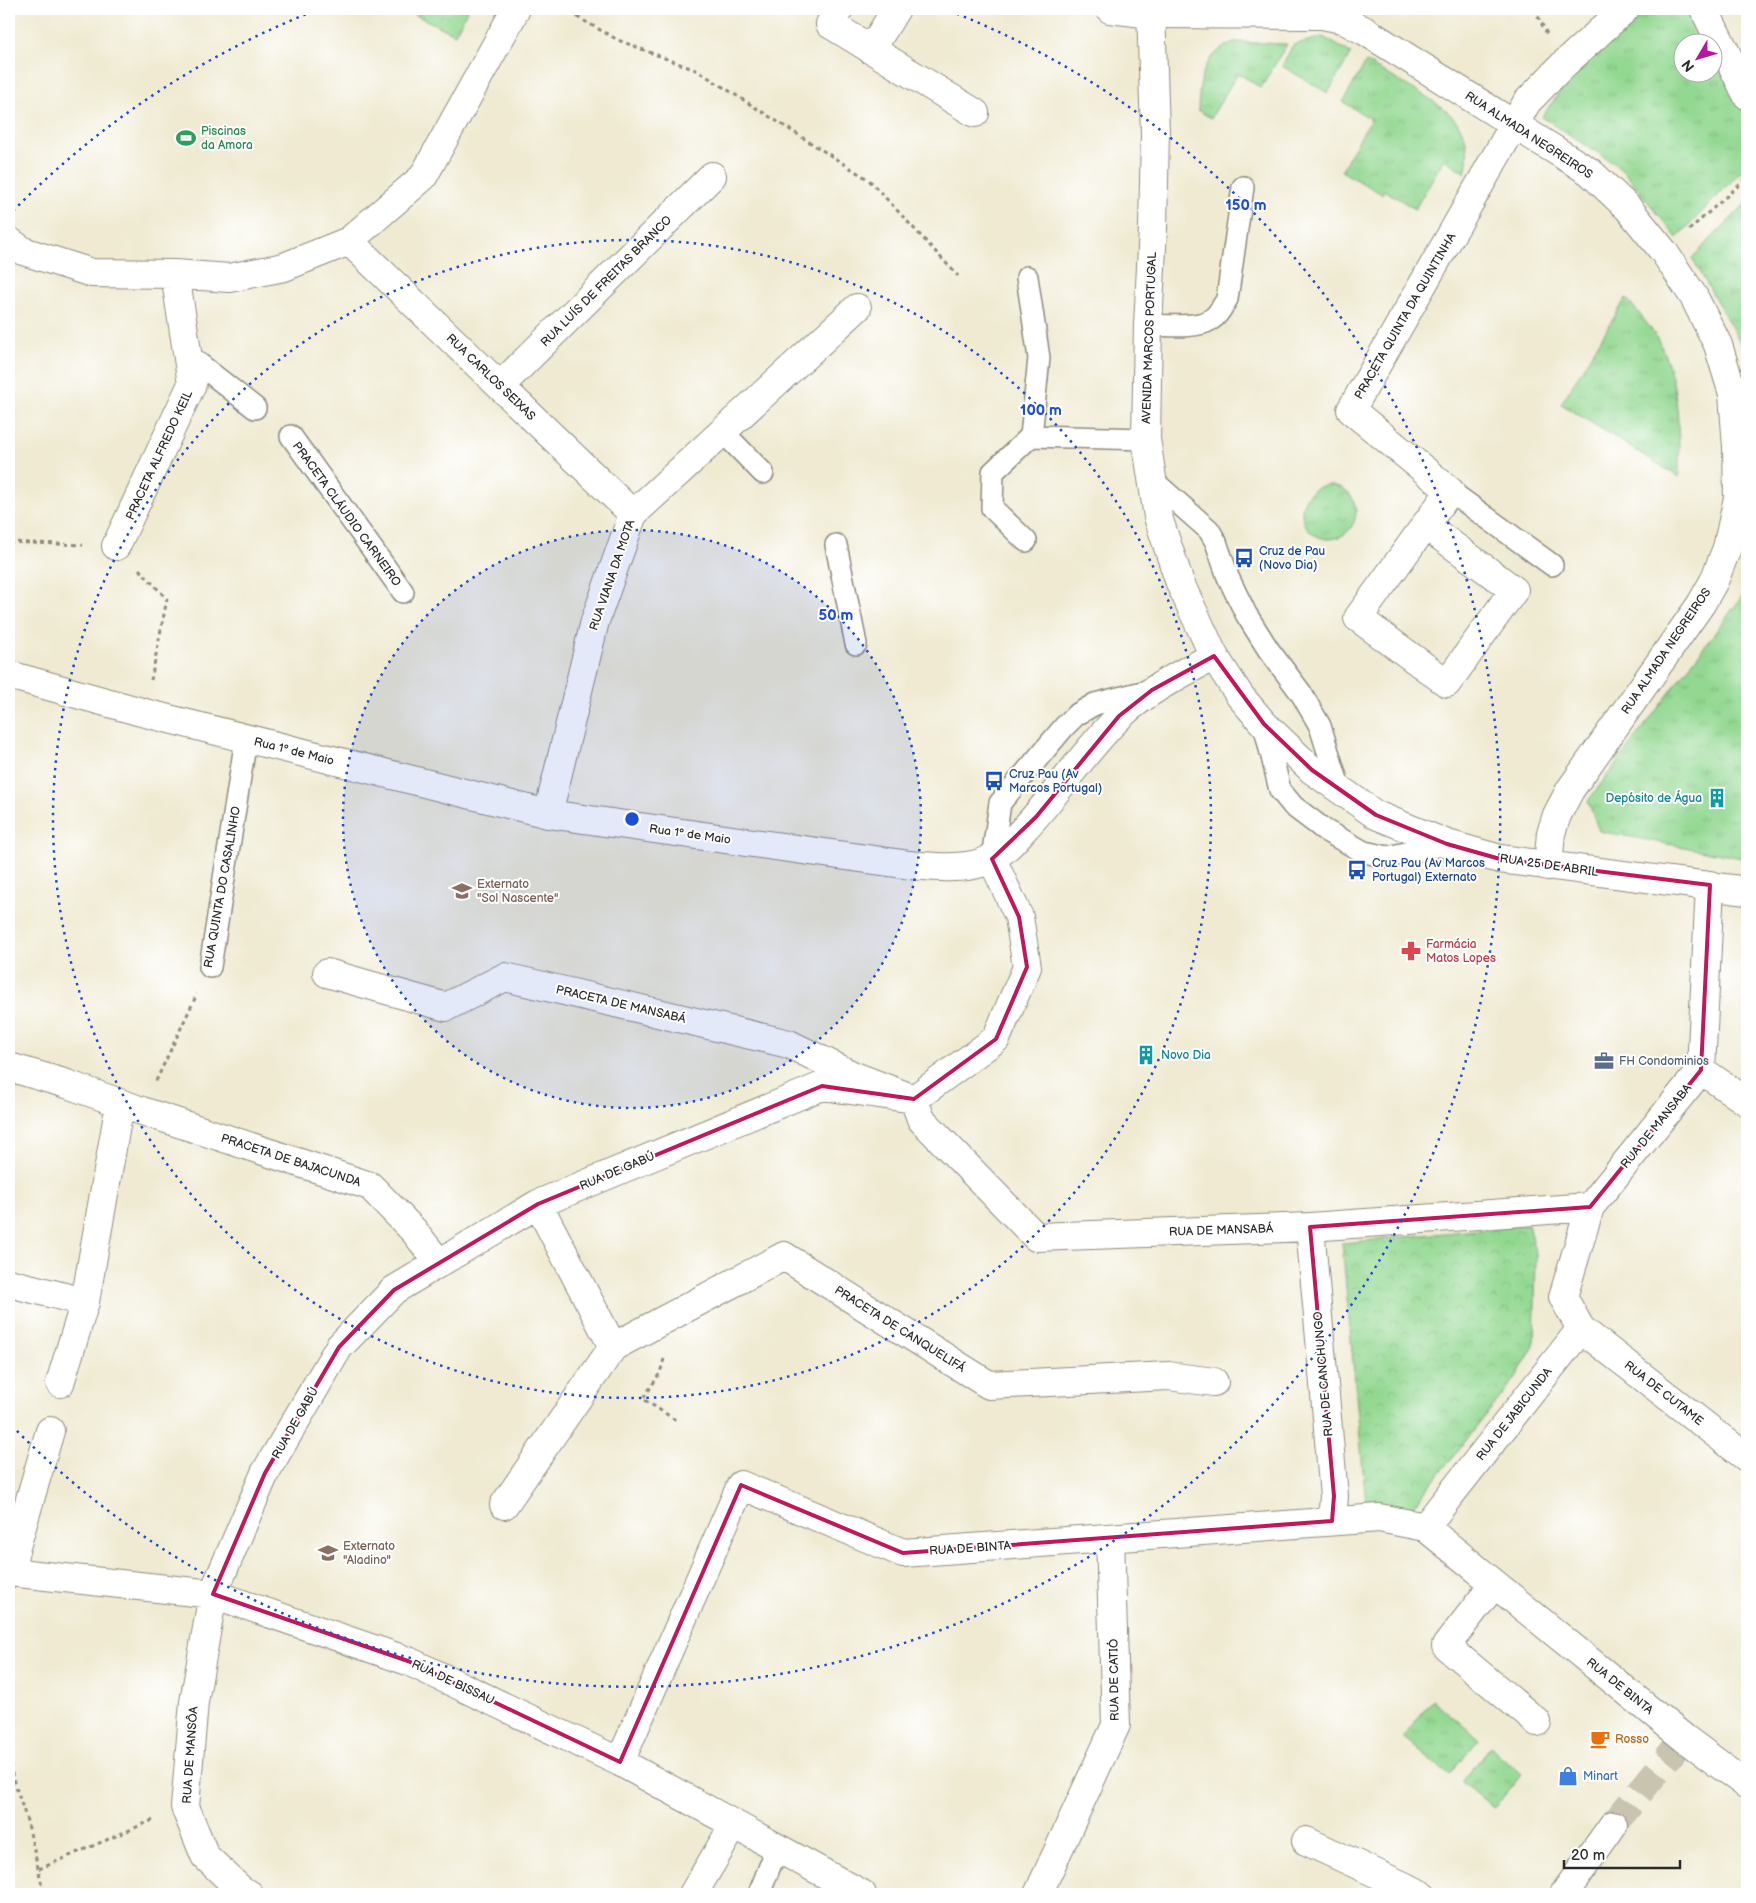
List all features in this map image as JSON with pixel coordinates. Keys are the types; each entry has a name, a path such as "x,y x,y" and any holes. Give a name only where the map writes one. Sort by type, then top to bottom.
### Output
{"street":[{"path":"9,241 23,251 92,273 175,274 229,278 284,267 349,241 423,177 516,9"},
{"path":"839,9 830,24 975,113"},
{"path":"871,50 896,9"},
{"name":"RUA ALMADA NEGREIROS","path":"1110,9 1152,12 1305,12 1342,19 1373,36 1590,172 1628,208 1664,252 1694,297 1714,337 1733,394 1738,498 1727,548 1714,581 1701,604 1570,790 1557,815 1551,833 1548,866"},
{"path":"1514,125 1527,102 1538,90 1625,9"},
{"path":"1704,9 1747,94"},
{"name":"AVENIDA MARCOS PORTUGAL","path":"1152,12 1155,133 1146,439 1158,517 1180,583 1214,656"},
{"name":"PRACETA QUINTA DA QUINTINHA","path":"1450,491 1351,410 1514,125"},
{"name":"RUA LUÍS DE FREITAS BRANCO","path":"500,386 712,176"},
{"name":"RUA CARLOS SEIXAS","path":"349,241 633,514"},
{"name":"PRACETA ALFREDO KEIL","path":"116,546 192,384 175,274"},
{"name":"RUA VIANA DA MOTA","path":"548,814 595,621 633,514 857,308"},
{"path":"1425,525 1514,590 1447,683 1358,618 1425,525 1450,491"},
{"name":"RUA 25 DE ABRIL","path":"1214,656 1240,696 1264,724 1312,770 1376,814 1447,844 1500,859 1747,891"},
{"name":"Rua 1º de Maio","path":"9,676 246,739 548,814 938,868 969,866 992,859 1036,817 1092,745 1112,724 1152,690 1214,656"},
{"path":"914,1099 996,1039 1027,967 1019,917 992,859"},
{"path":"1710,885 1701,1070 1747,1102"},
{"name":"PRACETA DE MANSABÁ","path":"327,973 446,1007 505,977 789,1044 852,1075 914,1099"},
{"name":"PRACETA DE BAJACUNDA","path":"9,1067 67,1084 131,1108 370,1186 414,1230 439,1264"},
{"name":"RUA DE MANSABA","path":"1581,1329 1563,1297 1590,1207 1701,1070"},
{"name":"RUA DE GABÚ","path":"213,1594 265,1473 339,1347 394,1290 538,1204 822,1086 914,1099"},
{"name":"RUA DE MANSABÁ","path":"914,1099 921,1119 1036,1236 1310,1227 1590,1207"},
{"path":"60,1383 85,1302 131,1108"},
{"path":"538,1204 613,1347"},
{"name":"RUA DE CANCHUNGO","path":"1310,1227 1334,1496 1332,1521"},
{"name":"PRACETA DE CANQUELIFÁ","path":"504,1505 613,1347 784,1256 989,1385 1168,1376 1214,1382"},
{"path":"9,1282 85,1302"},
{"name":"RUA DE CUTAME","path":"1581,1329 1747,1458"},
{"name":"RUA DE JABICUNDA","path":"1425,1527 1581,1329"},
{"path":"9,1571 50,1431"},
{"name":"RUA DE BINTA","path":"620,1762 741,1485 903,1553 1379,1518 1425,1527 1684,1738 1747,1785"},
{"name":"RUA DE CATIÓ","path":"1038,1894 1116,1725 1110,1538"},
{"name":"RUA DE BISSAU","path":"9,1571 213,1594 408,1661 620,1762 862,1894"},
{"path":"1494,1584 1446,1646 1537,1722"},
{"name":"RUA DE MANSÔA","path":"213,1594 194,1702 185,1807 205,1856 242,1891 249,1894"},
{"path":"693,1894 734,1825"},
{"path":"1564,1894 1613,1825"},
{"path":"1306,1841 1421,1894"}],"lane":[{"path":"1148,325 1201,325 1211,320 1220,312 1227,299 1243,187"},
{"path":"1026,277 1039,358 1032,436 993,472 992,508 1026,541"},
{"path":"188,356 255,408"},
{"path":"722,431 763,473"},
{"name":"PRACETA CLÁUDIO CARNEIRO","path":"291,436 404,592"},
{"path":"1032,436 1146,439"},
{"path":"1151,479 1209,530 1216,542 1228,577 1246,614 1268,649 1301,693 1320,726 1340,790"},
{"path":"1450,491 1552,565"},
{"path":"836,545 856,644"},
{"path":"992,859 1000,803 1076,715 1095,704 1152,690"},
{"path":"1264,724 1280,790 1293,806 1326,832 1364,852 1388,857 1447,844"},
{"name":"RUA QUINTA DO CASALINHO","path":"210,967 246,739"},
{"path":"760,1894 777,1848"}],"path":[{"path":"563,9 618,40 698,71 869,180 958,276"},
{"path":"1664,252 1747,178"},
{"path":"9,542 116,546 167,599 145,713"},
{"name":"RUA QUINTA DO CASALINHO","path":"131,1108 210,967"},
{"path":"674,1314 660,1372 644,1399 677,1421"},
{"path":"9,1716 12,1771 28,1824 44,1894"},
{"path":"38,1868 185,1807"}],"highlighted area":[{"path":"1214,656 1264,724 1312,770 1376,815 1447,844 1500,859 1710,885 1701,1070 1590,1207 1310,1227 1334,1496 1332,1521 903,1553 741,1485 620,1762 408,1661 213,1594 265,1473 339,1347 394,1290 538,1204 822,1086 914,1099 996,1039 1027,967 1019,917 992,859 1036,817 1119,716 1152,690"}],"green space":[{"path":"403,9 468,9 455,34"},
{"path":"1643,9 1691,9 1703,32 1674,32 1674,82 1724,82 1724,73 1747,118 1747,165 1677,238 1621,168 1542,117 1563,87"},
{"path":"1323,37 1351,53 1328,93 1282,66 1293,45"},
{"path":"1234,42 1287,44 1261,88 1238,73 1211,118 1198,110 1204,70 1215,54"},
{"path":"1366,62 1426,96 1448,112 1463,131 1467,157 1465,173 1444,159 1415,209 1384,190 1382,194 1341,171 1371,119 1343,102"},
{"path":"1747,202 1747,354 1692,258"},
{"path":"1626,298 1644,320 1660,344 1667,359 1677,409 1679,477 1561,404"},
{"path":"1329,485 1339,487 1348,493 1354,502 1356,512 1354,522 1348,531 1339,537 1329,539 1319,537 1310,531 1304,522 1302,512 1304,502 1310,493 1319,487"},
{"path":"1747,590 1747,859 1599,831 1588,801"},
{"path":"1528,1225 1536,1255 1534,1346 1515,1379 1408,1513 1366,1503 1342,1243"},
{"path":"1433,1700 1479,1739 1449,1775 1403,1736"},
{"path":"1490,1747 1522,1774 1494,1808 1462,1782"}],"tunnel":[{"path":"1613,1825 1684,1738"}],"place":[{"name":"Piscinas da Amora","path":"186,138"},
{"name":"Cruz de Pau (Novo Dia)","path":"1244,558"},
{"name":"Cruz Pau (Av Marcos Portugal)","path":"994,781"},
{"name":"Depósito de Água","path":"1717,798"},
{"name":"Cruz Pau (Av Marcos Portugal) Externato","path":"1357,870"},
{"name":"Externato \"Sol Nascente\"","path":"462,891"},
{"name":"Farmácia Matos Lopes","path":"1411,951"},
{"name":"Novo Dia","path":"1146,1055"},
{"name":"FH Condominios","path":"1604,1061"},
{"name":"Externato \"Aladino\"","path":"328,1553"},
{"name":"Rosso","path":"1600,1739"},
{"name":"Minart","path":"1568,1776"}]}
